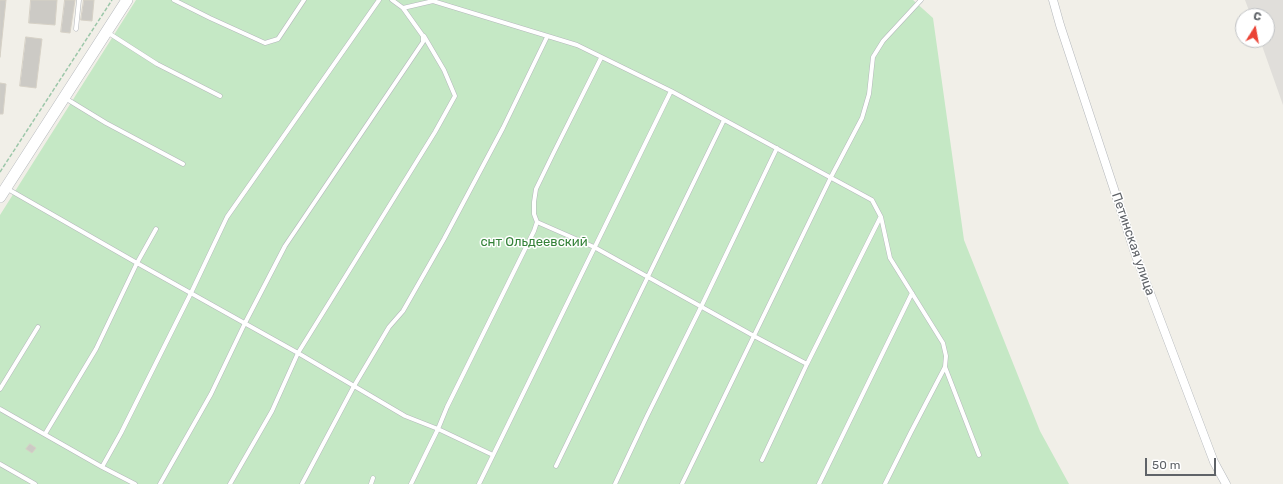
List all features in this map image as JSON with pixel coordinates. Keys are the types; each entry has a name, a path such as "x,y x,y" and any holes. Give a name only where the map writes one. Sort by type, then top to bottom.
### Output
{"street":[{"path":"3,193 127,0"},
{"name":"Петинская улица","path":"1053,0 1136,256 1214,462 1226,484"}],"lane":[{"path":"76,29 79,0"},
{"path":"174,0 265,43 278,39 304,0"},
{"path":"102,467 121,433 191,293 227,217 379,0"},
{"path":"230,484 272,412 298,353 456,96 444,70 423,36 403,8 392,0"},
{"path":"682,484 831,177 862,118 869,94 873,57 884,41 921,0"},
{"path":"403,8 427,1 433,1 577,45 671,91 872,200 881,217 890,258 943,343 946,356 946,367 979,455"},
{"path":"106,32 158,64 220,96"},
{"path":"160,484 211,394 245,323 285,246 422,42 423,36"},
{"path":"302,484 354,386 389,327 403,311 444,239 503,128 547,37"},
{"path":"411,484 447,407 534,231 537,222 534,214 536,189 552,154 601,58"},
{"path":"479,484 671,91"},
{"path":"64,98 106,123 183,164"},
{"path":"556,466 724,120"},
{"path":"615,484 647,416 702,307 777,148"},
{"path":"3,193 137,263 298,353 406,416 438,429 493,455"},
{"path":"762,460 807,364 881,217"},
{"path":"537,222 594,247 807,364"},
{"path":"45,434 96,349 137,263 156,229"},
{"path":"819,484 912,294"},
{"path":"0,389 38,327"},
{"path":"886,484 911,432 946,367"},
{"path":"0,409 135,484"},
{"path":"0,464 35,484"},
{"path":"371,484 373,478"}],"path":[{"path":"0,172 112,0"}],"shaded area":[{"path":"1245,0 1283,0 1283,105 1263,48 1275,48 1275,8 1248,8"}],"green space":[{"name":"снт Ольдеевский","path":"136,0 913,0 933,18 964,240 1040,431 1069,484 0,484 0,215"}],"building":[{"path":"0,0 6,0 0,57"},
{"path":"31,0 57,0 55,25 29,23"},
{"path":"65,0 75,0 70,33 61,32"},
{"path":"84,0 94,0 92,21 81,20"},
{"path":"26,37 42,39 36,88 20,86"},
{"path":"0,83 6,84 3,114 0,114"},
{"path":"30,444 36,448 32,453 26,449"}]}
